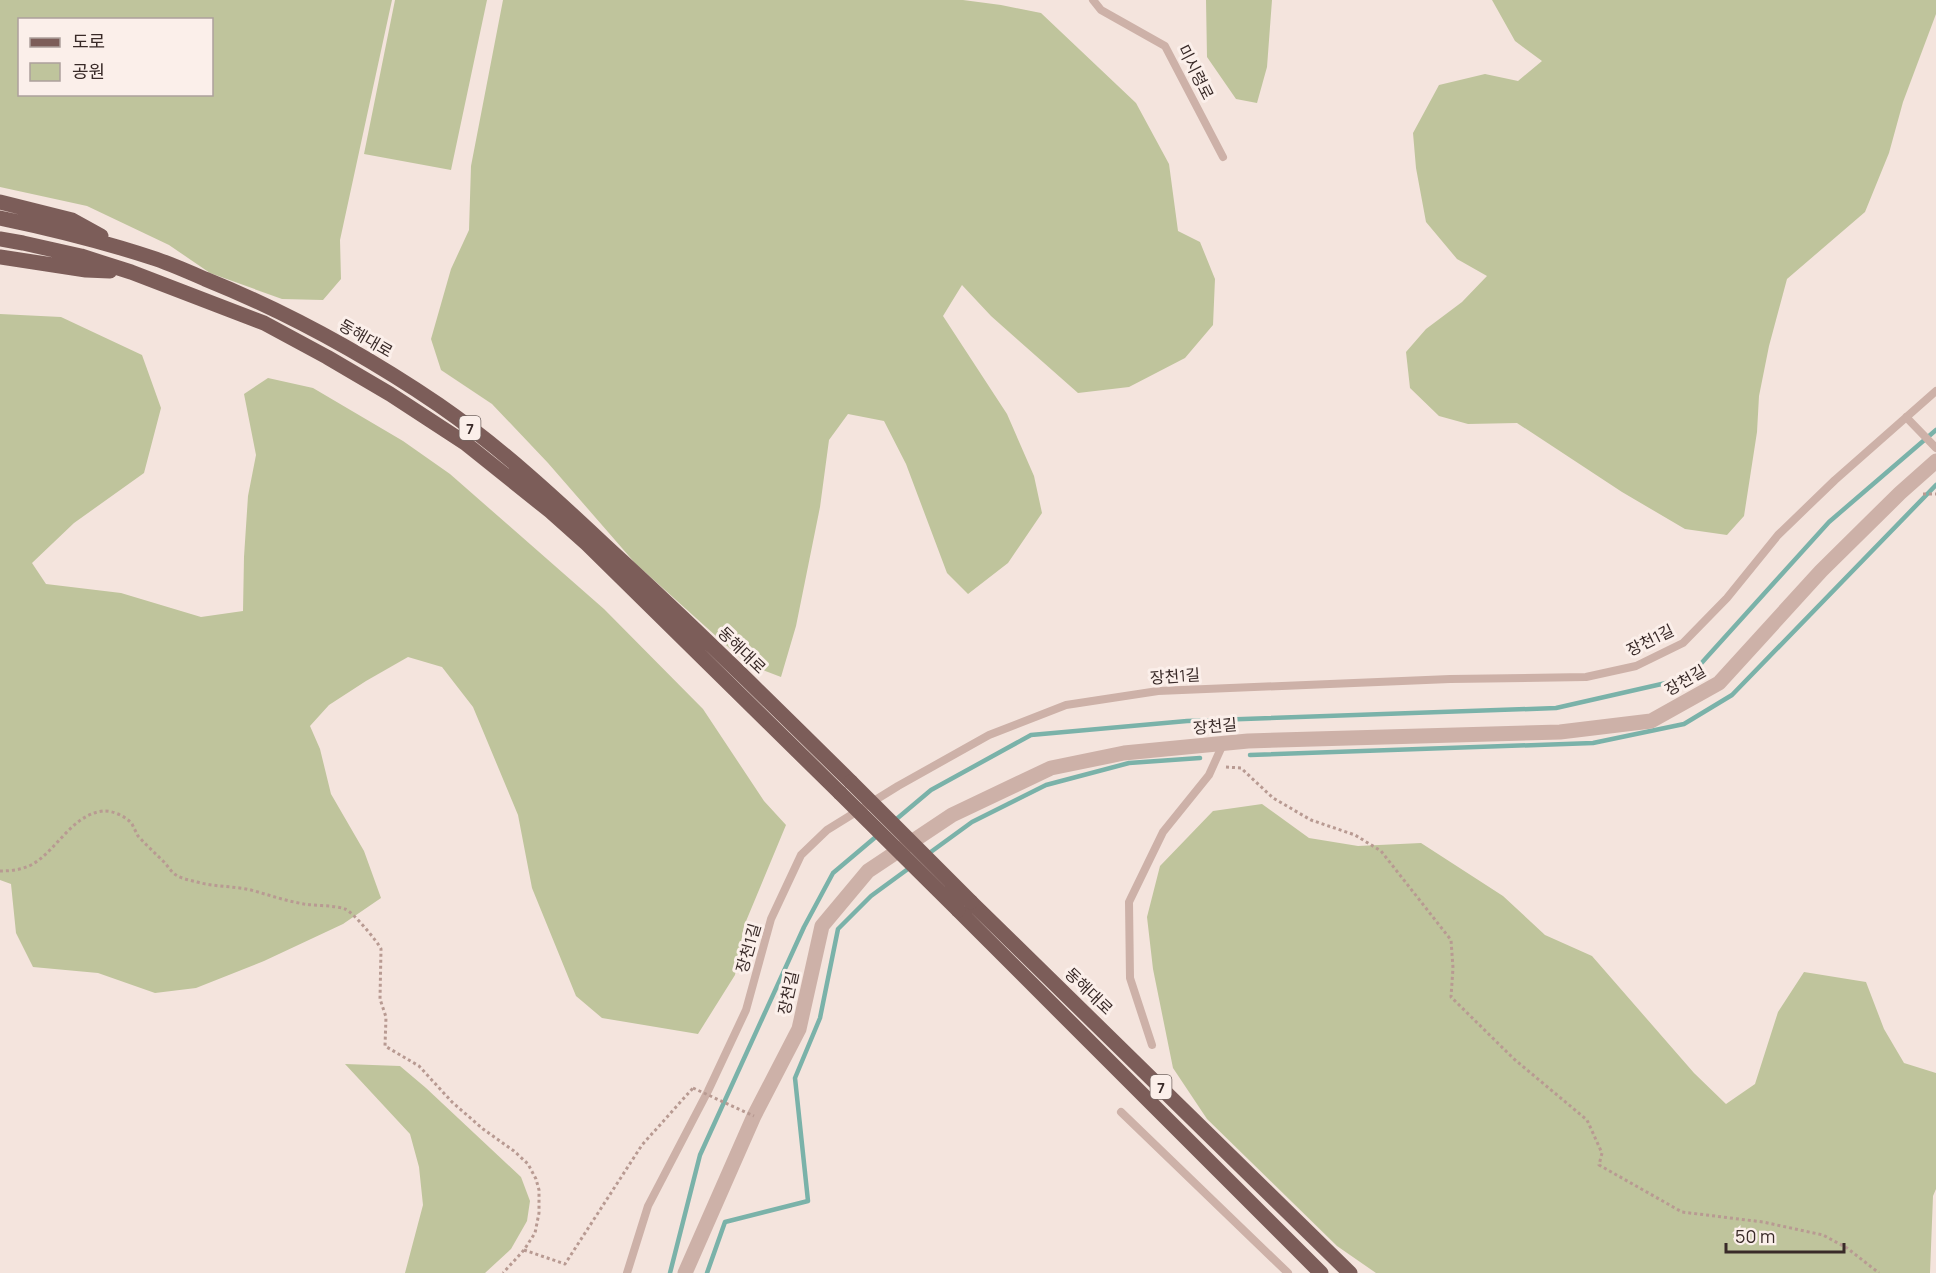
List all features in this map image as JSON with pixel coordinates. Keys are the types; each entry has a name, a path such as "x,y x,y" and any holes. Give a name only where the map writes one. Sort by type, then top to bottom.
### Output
{"main road":[{"path":"0,202 72,220 127,250"},
{"name":"동해대로","path":"0,218 67,232 159,260 281,312 393,375 468,426 554,498 767,699 845,787"},
{"name":"동해대로","path":"0,239 81,256 131,272 264,323 390,394 465,443 550,511 845,787"},
{"path":"0,257 86,270 131,272"},
{"name":"7","path":"845,787 1321,1273"},
{"name":"동해대로","path":"964,906 1350,1273"}],"street":[{"name":"장천길","path":"685,1273 754,1116 799,1029 822,926 868,871 952,815 1051,768 1124,753 1260,741 1560,732 1651,721 1719,683 1821,571 1936,461"}],"lane":[{"name":"미시령로","path":"1093,0 1101,10 1166,46 1223,157"},
{"name":"장천1길","path":"627,1273 648,1206 708,1091 746,1010 771,919 801,855 827,830 898,786 988,735 1066,705 1158,691 1586,677 1636,666 1683,643 1727,598 1778,535 1835,480 1909,419 1936,391"},
{"path":"1909,419 1936,448"},
{"path":"1152,1045 1130,978 1129,902 1163,832 1209,775 1223,744"},
{"path":"1121,1112 1288,1273"}],"path":[{"path":"1213,766 1241,768 1273,798 1311,820 1355,835 1381,851 1451,940 1453,968 1451,997 1514,1059 1587,1120 1602,1153 1599,1165 1682,1212 1763,1222 1823,1235 1847,1248 1879,1273"},
{"path":"0,871 12,871 31,865 74,825 85,817 104,811 115,813 130,822 138,836 152,852 174,874 183,879 214,886 251,890 293,902 345,909 351,912 378,942 381,950 380,999 386,1017 385,1046 419,1066 452,1102 528,1164 536,1179 539,1190 539,1213 535,1233 524,1250 503,1273"},
{"path":"524,1250 565,1264 642,1145 693,1088 754,1116"}],"green space":[{"path":"0,0 392,0 340,240 341,279 323,300 282,299 210,273 169,245 87,206 0,187"},
{"path":"395,0 487,0 451,170 364,154"},
{"path":"503,0 963,0 1041,13 1136,103 1169,164 1178,231 1200,242 1215,279 1213,325 1185,358 1129,387 1078,393 991,316 962,285 943,316 1007,414 1034,476 1042,513 1008,563 968,594 947,573 906,464 884,421 848,414 829,440 820,507 796,626 781,677 747,664 635,563 548,463 492,404 441,370 431,339 451,269 469,230 471,166"},
{"path":"1206,0 1272,0 1267,67 1257,103 1236,99 1207,57"},
{"path":"1492,0 1936,0 1936,14 1903,102 1889,153 1865,212 1787,279 1769,346 1759,396 1757,432 1744,516 1727,535 1685,529 1622,492 1517,423 1468,424 1439,416 1410,388 1406,352 1426,329 1462,302 1487,276 1457,259 1426,222 1416,168 1413,133 1439,85 1485,74 1518,81 1542,61 1515,41"},
{"path":"0,314 61,317 142,355 161,408 144,473 74,523 32,563 46,584 121,593 201,617 243,611 248,496 256,455 244,394 268,378 313,388 403,441 450,474 604,609 703,709 764,801 786,825 744,926 735,975 698,1034 602,1018 576,996 532,888 518,815 473,707 442,667 408,657 329,705 310,726 320,749 331,794 364,851 381,898 343,924 264,961 196,988 155,993 98,973 33,967 16,933 11,884 0,880"},
{"path":"1262,804 1309,838 1358,846 1421,843 1503,896 1545,935 1592,956 1694,1073 1726,1104 1755,1084 1778,1012 1804,972 1866,982 1884,1029 1904,1063 1936,1073 1936,1189 1933,1196 1930,1273 1376,1273 1337,1246 1207,1119 1173,1068 1153,969 1147,917 1160,866 1213,811"},
{"path":"345,1064 400,1066 521,1177 530,1201 527,1221 511,1249 485,1273 405,1273 423,1205 419,1167 410,1134"}],"waterway":[{"path":"893,822 931,790 1031,735 1187,721 1556,708 1688,678 1829,522 1936,430"},
{"path":"1250,755 1593,743 1684,724 1732,695 1936,485"},
{"path":"928,854 972,822 1046,785 1129,763 1200,758"},
{"path":"670,1273 700,1155 804,927 833,873 878,835"},
{"path":"707,1273 725,1222 808,1201 795,1078 820,1018 838,929 871,896 912,866"}]}
